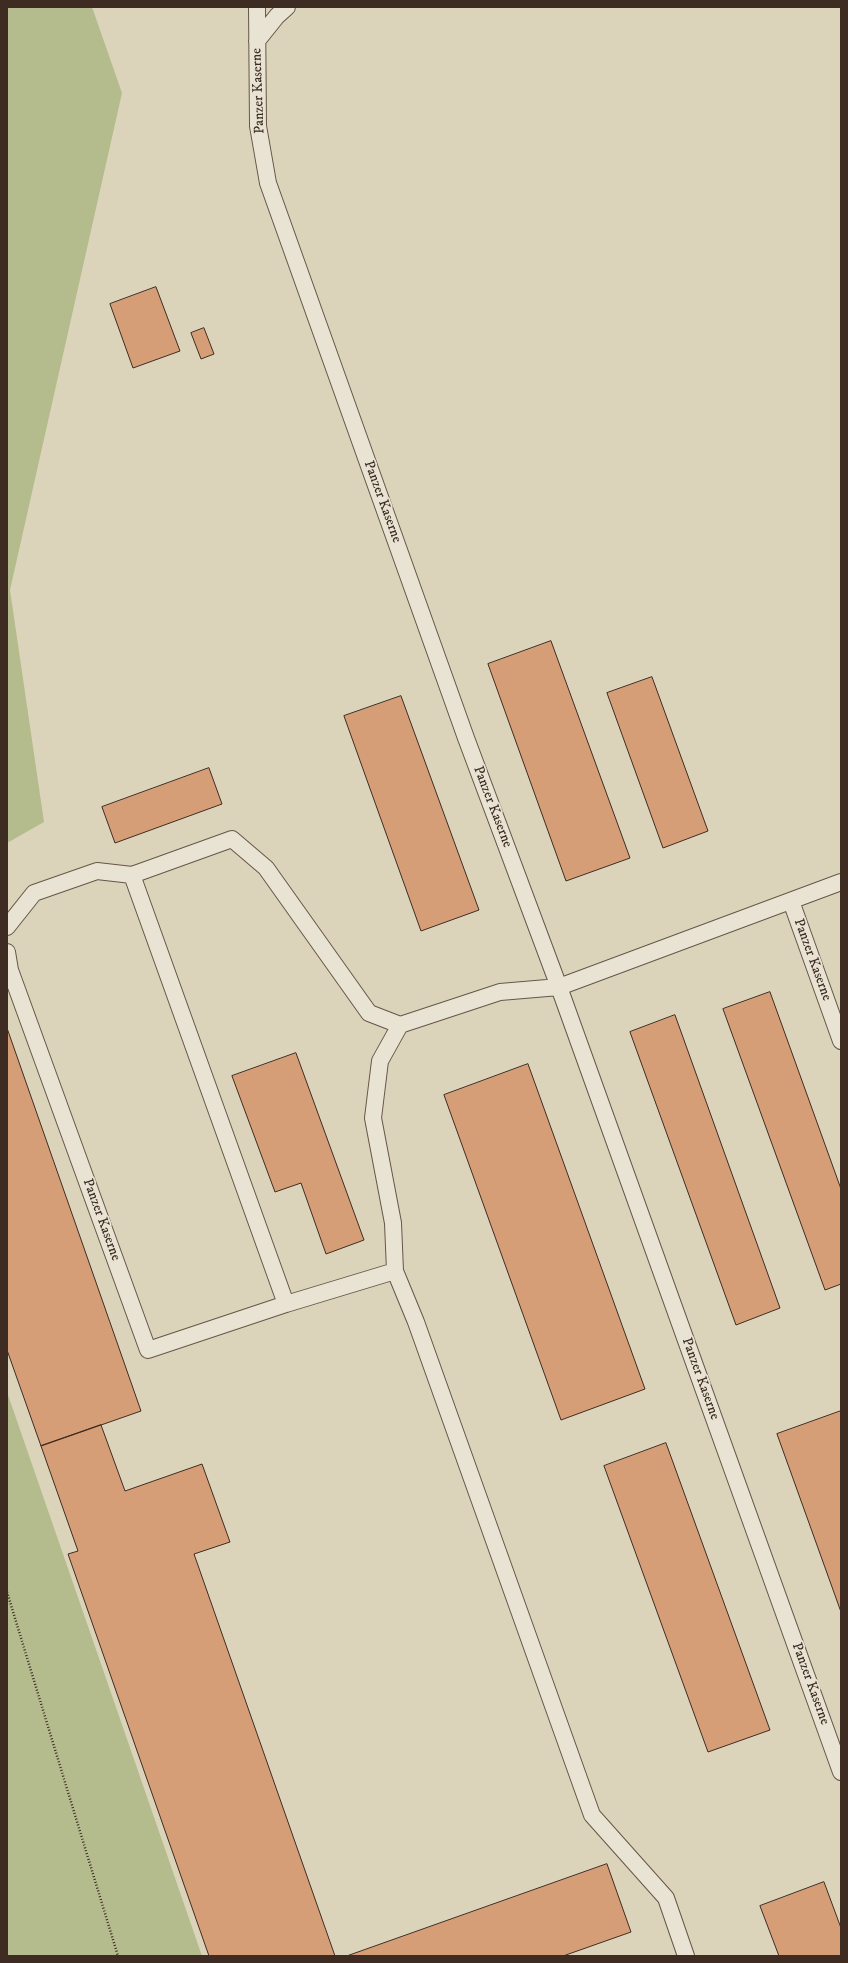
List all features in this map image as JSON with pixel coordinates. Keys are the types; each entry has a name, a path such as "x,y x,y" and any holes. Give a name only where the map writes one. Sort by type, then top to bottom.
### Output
{"lane":[{"name":"Panzer Kaserne","path":"257,7 258,126 268,184 466,738 559,987 841,1772"},
{"path":"257,40 277,16 287,7"},
{"path":"7,927 34,893 97,871 132,875 232,840 266,868 369,1013 400,1025 380,1061 373,1118 393,1223 396,1271 416,1322 592,1815 666,1898 686,1956"},
{"path":"132,875 286,1304"},
{"name":"Panzer Kaserne","path":"400,1025 500,992 559,987 841,882"},
{"name":"Panzer Kaserne","path":"791,901 841,1041"},
{"name":"Panzer Kaserne","path":"7,952 10,970 148,1350 286,1304 396,1271"}],"path":[{"path":"7,1592 118,1956"}],"green space":[{"path":"7,7 92,7 122,93 10,590 44,822 7,843"},
{"path":"7,1392 202,1956 7,1956"}],"building":[{"path":"156,287 180,351 133,368 110,304"},
{"path":"204,328 214,354 201,359 191,333"},
{"path":"551,641 630,858 566,881 488,664"},
{"path":"652,677 708,831 663,848 607,693"},
{"path":"401,696 479,910 421,931 344,716"},
{"path":"209,768 222,804 115,843 102,807"},
{"path":"770,992 841,1189 841,1284 825,1290 723,1009"},
{"path":"675,1015 780,1308 736,1325 630,1032"},
{"path":"7,1028 141,1411 41,1446 7,1350"},
{"path":"296,1053 364,1240 326,1254 301,1183 275,1192 232,1076"},
{"path":"528,1064 645,1389 561,1420 444,1095"},
{"path":"841,1411 841,1612 777,1434"},
{"path":"101,1425 125,1491 202,1464 230,1542 194,1554 335,1956 209,1956 68,1554 78,1551 41,1446"},
{"path":"666,1443 770,1730 708,1752 604,1466"},
{"path":"607,1864 631,1932 563,1956 347,1956"},
{"path":"824,1882 841,1928 841,1956 779,1956 760,1906"}]}
